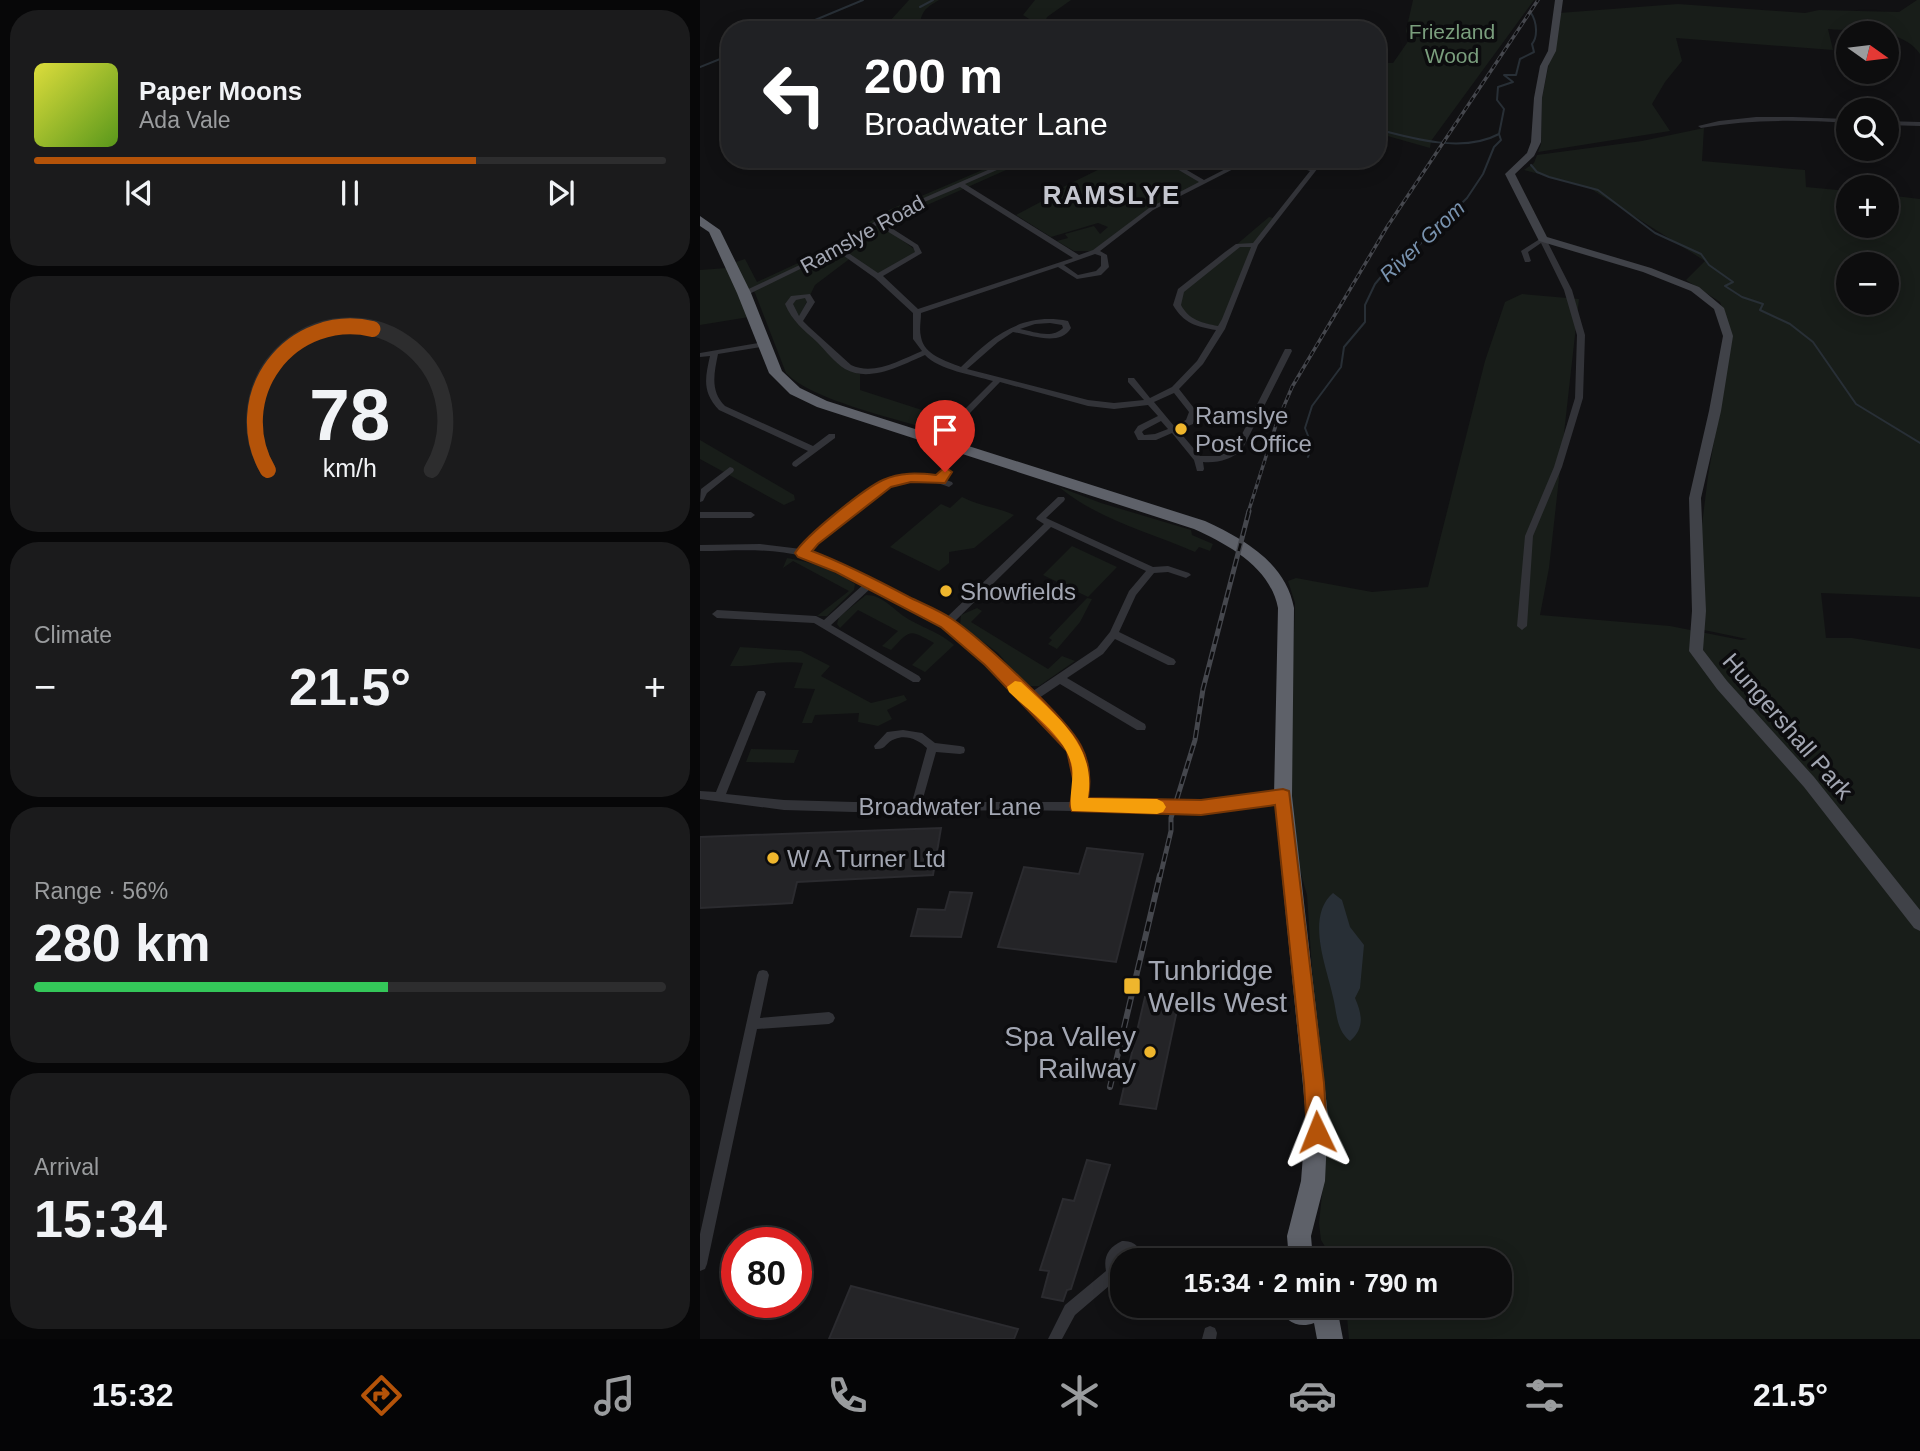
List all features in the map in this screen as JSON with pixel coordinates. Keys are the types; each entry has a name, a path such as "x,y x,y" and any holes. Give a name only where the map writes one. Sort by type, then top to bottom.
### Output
{"highway":[{"path":"700,220 714,230 744,293 776,373 795,391 822,404 1017,465 1204,529 1232,542 1272,576 1282,589 1286,608 1283,796 1317,1116 1313,1181 1299,1236 1300,1248"},
{"path":"1326,1318 1330,1339"}],"street":[{"path":"1522,626 1529,536 1558,467 1579,398 1581,335 1568,290 1510,174 1531,154 1536,142 1538,98 1544,66 1552,51 1559,0"},
{"path":"1701,126 1728,120 1796,118 1836,120"},
{"path":"1899,124 1920,124"},
{"path":"1899,125 1920,133"},
{"name":"Ramslye Road","path":"744,293 837,248 877,222 998,168"},
{"path":"1179,168 1204,182"},
{"path":"917,312 1061,266 1095,251 1151,209 1232,168"},
{"path":"837,248 878,276 917,312 917,339 933,359 998,381 1088,403 1114,406 1148,402 1175,389 1200,362 1221,329 1255,245 1314,170 1307,168"},
{"path":"960,184 1079,258"},
{"path":"877,222 916,246 919,253 878,276"},
{"path":"1527,261 1524,251 1543,239"},
{"name":"Hungershall Park","path":"1543,239 1647,270 1695,289 1718,308 1728,336 1715,411 1695,498 1699,609 1696,651 1722,685 1809,782 1920,923"},
{"path":"1221,329 1196,324 1183,317 1177,306 1181,290 1238,245 1255,245"},
{"path":"1061,266 1077,277 1098,273 1105,267 1104,256 1095,251"},
{"path":"799,321 850,369 865,372 883,368 926,352"},
{"path":"962,370 991,341 1012,330 1045,321 1065,323 1068,328 1055,337 1012,330"},
{"path":"700,355 764,344"},
{"path":"1198,459 1220,459 1232,455 1239,448 1270,380 1288,351"},
{"path":"714,353 709,390 712,400 733,414 814,450"},
{"path":"1131,380 1198,459 1200,470"},
{"path":"938,442 998,381"},
{"path":"1163,417 1141,428 1138,432 1141,438 1148,439 1190,422 1193,418 1193,412 1175,389"},
{"path":"796,464 832,436"},
{"path":"700,499 704,491 730,470"},
{"path":"803,553 813,540 887,484 911,477 942,476 949,484"},
{"path":"1061,499 1040,519 1152,570 1168,569 1185,575"},
{"path":"700,514 751,515"},
{"path":"947,623 1050,523"},
{"path":"700,548 760,547 803,553 826,561 947,623 990,660 1063,733 1074,748 1080,763 1082,783 1079,806"},
{"path":"1028,700 1100,651 1114,634 1126,603 1152,570"},
{"path":"825,625 869,584"},
{"path":"717,614 806,618 825,625 916,679"},
{"path":"1114,634 1171,662"},
{"path":"1060,679 1141,727"},
{"path":"720,796 761,694"},
{"path":"879,746 891,735 904,733 919,735 932,747 960,750"},
{"path":"916,805 932,747"},
{"name":"Broadwater Lane","path":"700,795 784,805 1201,808 1283,796"},
{"path":"700,1264 763,975"},
{"path":"752,1024 829,1018"},
{"path":"1055,1339 1070,1310 1110,1280"}],"green space":[{"path":"909,0 939,0 926,10 920,21 890,21"},
{"path":"1035,0 1071,0 1047,17 1045,21 1032,21 1023,15"},
{"name":"Friezland Wood","path":"1413,0 1534,0 1431,141 1430,148 1386,136 1386,63 1393,63 1409,40 1406,31"},
{"path":"1920,0 1920,54 1912,45 1899,38 1899,21 1836,21 1836,29 1828,29 1833,50 1676,38 1682,61 1652,104 1670,131 1538,152 1541,144 1542,98 1559,13 1678,4 1805,13 1819,10 1899,12"},
{"path":"1704,128 1702,161 1805,170 1806,187 1836,190 1836,238 1899,238 1899,196 1920,199 1920,597 1821,593 1826,638 1852,638 1920,649 1920,1339 1349,1339 1347,1318 1512,1318 1512,1248 1326,1248 1321,1240 1319,1223 1325,1165 1307,895 1298,860 1290,787 1295,603 1288,581 1296,578 1372,592 1428,587 1485,361 1505,302 1522,294 1579,299 1549,568 1540,615 1670,626 1747,639 1704,630 1701,533 1732,338 1720,302 1686,280 1705,261 1588,187 1524,170 1534,163 1537,155 1642,141"},
{"path":"987,168 1011,168 882,225 918,252 879,275 852,257 815,285 797,322 854,372 860,374 860,390 953,420 941,431 874,413 798,383 786,373 755,293 752,289 746,291 733,263 745,259 757,282 811,257 891,209"},
{"path":"1102,168 1175,168 1203,182 1150,209 1092,251 1074,251 1057,241 1068,238 1065,234 1094,226 1100,234 1108,227 1098,223 1051,237 1016,215 1065,189 1063,187"},
{"path":"1269,217 1273,218 1254,247 1220,328 1184,317 1179,299 1182,291"},
{"path":"727,268 749,317 700,325 700,270"},
{"path":"700,440 794,495 795,500 784,505 700,459"},
{"path":"1059,487 1101,503 1191,530 1192,535 1213,544 1210,551 1199,547 1195,552 1107,517"},
{"path":"962,497 1014,515 974,548 949,552 949,563 939,571 890,547 941,504 950,508"},
{"path":"1072,546 1117,567 1088,597 1043,575"},
{"path":"787,558 830,571 855,584 854,590 827,616 817,616 849,591 793,561 783,568"},
{"path":"866,595 882,600 905,617 954,645 925,672 912,665 934,643 926,638 911,633 891,650 882,646 898,631 858,610 840,628 837,624 839,617"},
{"path":"1087,598 1092,599 1080,622 1057,649 1048,644 1052,640 1049,638"},
{"path":"977,608 982,611 971,622 1048,669 1062,656 1075,661 1039,686 1026,686 998,653 960,625 961,615"},
{"path":"740,647 801,651 830,666 821,676 871,703 904,695 907,700 887,710 892,719 878,726 858,722 859,713 815,715 812,723 802,723 815,689 794,688 803,663 730,666"},
{"path":"751,749 799,750 794,763 746,762"}],"shaded area":[{"path":"1333,893 1342,900 1350,927 1364,945 1360,988 1355,998 1360,1026 1350,1041 1342,1032 1338,1021 1320,943 1320,915"}],"building":[{"name":"W A Turner Ltd","path":"941,828 933,875 797,882 792,903 700,908 700,837"},
{"path":"1087,848 1143,854 1116,962 998,947 1024,867 1079,874"},
{"path":"950,892 972,893 961,937 911,936 918,909 945,910"},
{"name":"Spa Valley Railway","path":"1145,997 1179,1001 1156,1109 1120,1104"},
{"path":"1087,1160 1110,1165 1071,1289 1067,1290 1063,1301 1042,1297 1049,1271 1040,1270 1063,1199 1074,1201"},
{"path":"851,1286 1018,1329 1014,1339 829,1339"}],"waterway":[{"path":"813,21 863,0"},
{"path":"920,7 933,0"},
{"name":"River Grom","path":"1499,134 1504,109 1497,100 1498,87 1513,82 1504,75 1516,75 1520,59 1534,52 1532,44 1536,29 1531,13"},
{"path":"700,67 721,59"},
{"path":"1386,131 1422,140 1455,143 1485,140 1499,134"},
{"name":"River Grom","path":"1308,457 1312,446 1305,428 1312,406 1341,367 1344,347 1365,322 1365,305 1375,284 1385,272 1405,259 1467,198 1483,174 1494,147 1501,140 1499,134"},
{"path":"1531,165 1537,172 1549,177 1598,190 1655,233 1701,254 1709,265 1733,282 1725,286 1742,297 1763,304 1760,310 1790,324 1813,342 1856,404 1920,443"}],"railway":[{"path":"1248,513 1276,425 1292,387 1387,227 1538,0"},
{"path":"1160,877 1171,831 1171,818 1195,740 1203,689 1249,511"},
{"path":"1110,1087 1160,875"}],"slow traffic":[{"path":"1015,687 1063,733 1074,748 1080,763 1082,783 1079,806 1157,807"}],"place":[{"name":"Ramslye Post Office","path":"1181,429"},
{"name":"Showfields","path":"946,591"},
{"name":"W A Turner Ltd","path":"773,858"},
{"name":"Tunbridge Wells West","path":"1132,986"},
{"name":"Spa Valley Railway","path":"1150,1052"}],"district":[{"name":"RAMSLYE","path":"1112,195"}],"route":[{"path":"945,472 940,480 911,477 887,484 867,496 813,540 803,553 841,568 947,623 990,660 1063,733 1074,748 1080,763 1082,783 1079,806 1201,808 1283,796 1317,1132"}]}
